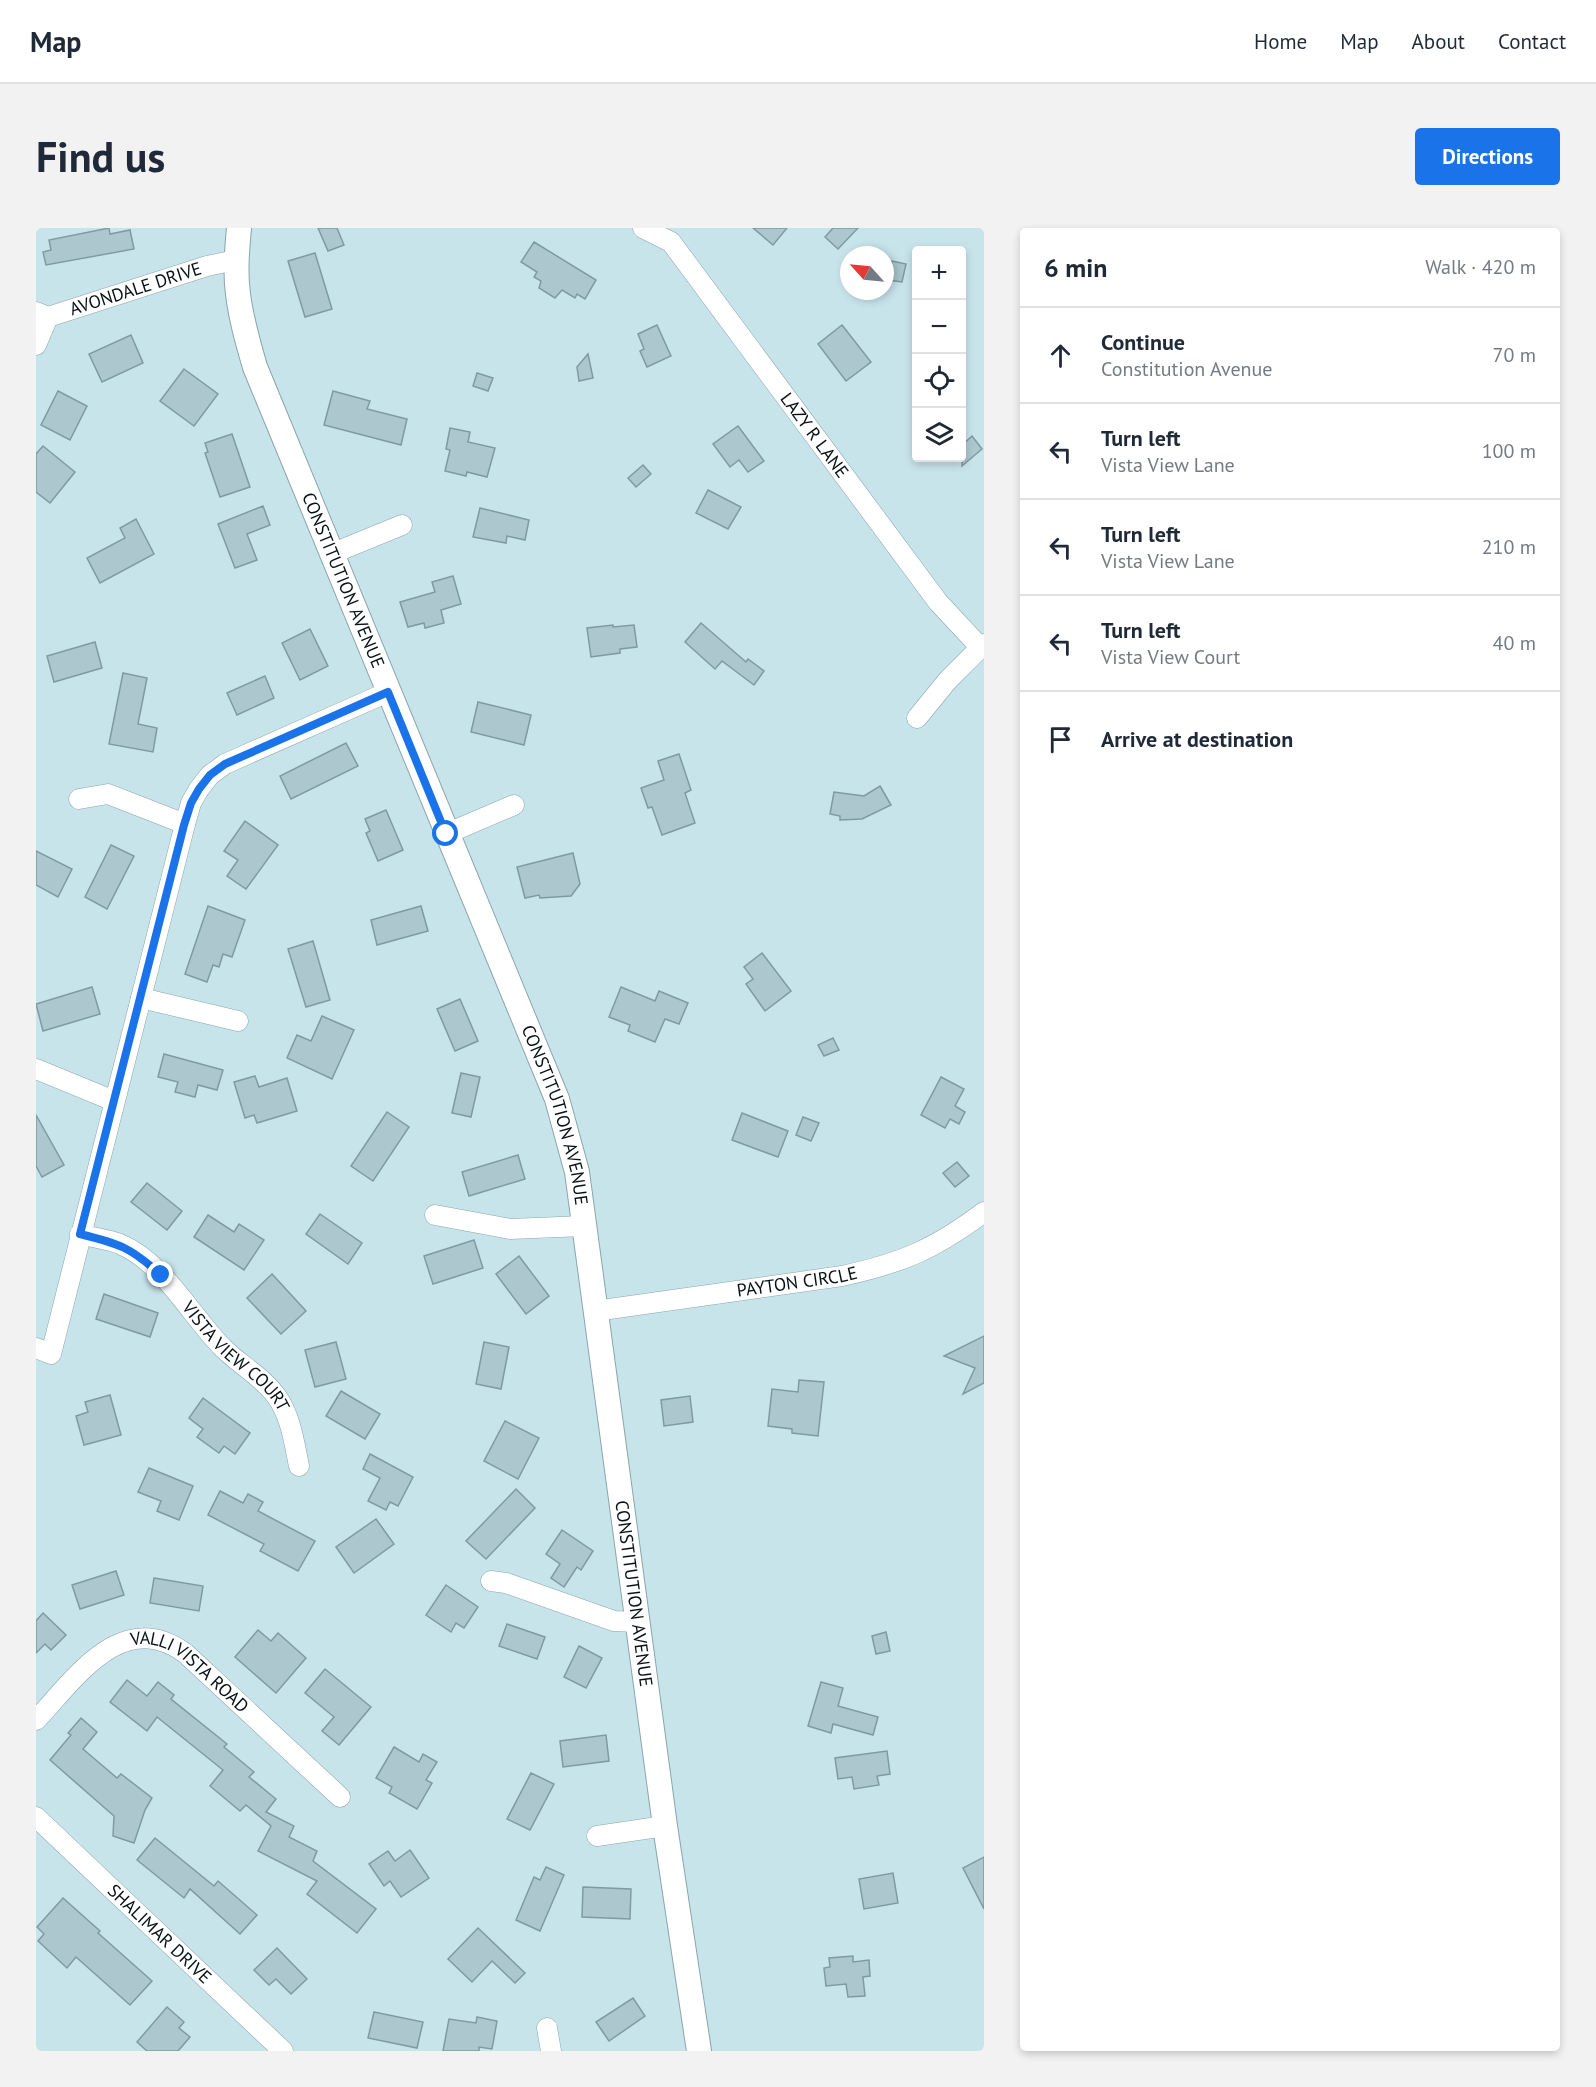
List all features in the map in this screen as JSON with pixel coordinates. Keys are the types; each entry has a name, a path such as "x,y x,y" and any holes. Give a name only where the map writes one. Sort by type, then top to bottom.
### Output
{"main road":[{"name":"CONSTITUTION AVENUE","path":"239,228 236,260 238,293 244,331 255,367 557,1099 577,1172 665,1826 699,2051"}],"street":[{"name":"LAZY R LANE","path":"644,228 674,235 938,602 982,646"},
{"name":"AVONDALE DRIVE","path":"42,315 207,266 236,260"},
{"path":"36,345 42,315"},
{"path":"331,554 402,525"},
{"path":"917,718 948,680 982,646"},
{"path":"36,1348 51,1354 191,803 210,775 225,764 388,692"},
{"path":"79,799 108,794 184,825"},
{"path":"446,834 514,806"},
{"path":"141,998 238,1021"},
{"path":"36,1070 114,1101"},
{"name":"PAYTON CIRCLE","path":"595,1311 842,1276 878,1268 933,1246 984,1212"},
{"path":"435,1215 510,1229 584,1226"},
{"name":"VISTA VIEW COURT","path":"80,1234 120,1244 145,1260 161,1275 220,1345 238,1363 265,1383 277,1397 287,1415 299,1466"},
{"path":"491,1581 506,1583 614,1621 637,1622"},
{"name":"VALLI VISTA ROAD","path":"36,1720 93,1660 107,1649 120,1642 133,1639 162,1640 185,1653 340,1797"},
{"name":"SHALIMAR DRIVE","path":"36,1817 284,2051"},
{"path":"597,1836 665,1826"},
{"path":"547,2028 551,2051"}],"building":[{"path":"109,228 110,234 130,230 134,249 46,265 43,252 51,250 49,240"},
{"path":"318,228 337,228 344,245 328,251"},
{"path":"753,228 787,228 773,245"},
{"path":"833,228 858,228 838,249 825,237"},
{"path":"534,242 596,280 585,299 577,294 575,298 562,290 555,298 539,288 541,281 534,277 537,272 521,262"},
{"path":"315,253 332,309 305,317 288,261"},
{"path":"894,261 906,264 902,282 894,281"},
{"path":"657,325 671,356 647,367 640,351 644,349 638,334"},
{"path":"842,325 871,362 846,381 818,344"},
{"path":"131,335 143,363 102,382 89,354"},
{"path":"588,354 593,378 579,381 577,367"},
{"path":"184,369 218,394 194,426 160,401"},
{"path":"477,373 493,378 488,391 473,386"},
{"path":"58,391 87,406 70,440 41,425"},
{"path":"333,391 370,401 367,409 407,419 401,445 324,425"},
{"path":"738,426 764,461 748,472 739,460 730,467 713,444"},
{"path":"450,428 470,432 468,442 495,448 487,477 467,472 466,476 445,471 450,450 446,449"},
{"path":"232,434 250,487 220,497 205,453 208,452 205,443"},
{"path":"972,436 982,449 962,466 962,462 966,462 966,441"},
{"path":"43,446 75,472 50,503 36,492 36,454"},
{"path":"643,465 651,474 636,487 628,478"},
{"path":"708,490 741,507 728,529 696,513"},
{"path":"263,506 270,525 247,534 257,560 235,568 218,524"},
{"path":"480,508 529,520 525,540 507,536 506,543 473,537"},
{"path":"136,519 154,554 100,583 87,558 125,538 120,528"},
{"path":"453,576 461,604 441,610 444,623 425,628 424,623 408,627 400,602 435,592 432,582"},
{"path":"701,623 746,662 748,659 764,671 754,685 722,661 715,669 685,642"},
{"path":"613,625 613,627 634,625 637,647 620,649 620,653 591,657 587,628"},
{"path":"310,629 328,666 300,680 282,643"},
{"path":"95,642 102,668 54,682 47,656"},
{"path":"123,673 147,678 138,724 157,728 153,752 109,744"},
{"path":"265,676 274,698 237,715 227,693"},
{"path":"478,702 531,715 524,745 471,732"},
{"path":"346,743 358,766 291,799 280,776"},
{"path":"679,754 691,790 685,793 695,823 662,835 652,807 648,808 641,788 664,780 658,761"},
{"path":"880,786 891,805 862,819 840,820 840,816 830,814 834,792 864,796"},
{"path":"386,810 403,850 378,861 366,833 370,831 365,819"},
{"path":"245,821 278,845 246,889 227,876 238,860 224,851"},
{"path":"111,845 134,856 107,909 85,897"},
{"path":"36,851 72,869 58,897 36,885"},
{"path":"573,853 580,884 571,896 540,898 539,895 525,898 517,867"},
{"path":"208,906 245,920 232,957 223,954 219,967 213,965 207,982 185,974"},
{"path":"421,906 428,931 377,945 371,920"},
{"path":"313,941 330,1000 306,1007 288,949"},
{"path":"762,953 791,991 765,1011 746,984 753,979 744,967"},
{"path":"92,987 100,1014 43,1031 36,1004"},
{"path":"621,987 655,1001 659,991 688,1003 679,1024 665,1019 655,1042 628,1031 630,1025 609,1017"},
{"path":"460,999 478,1041 455,1051 437,1009"},
{"path":"322,1016 354,1030 332,1079 287,1058 297,1035 311,1041"},
{"path":"833,1038 839,1050 824,1056 818,1045"},
{"path":"164,1054 223,1070 217,1090 198,1085 195,1097 175,1092 178,1082 158,1077"},
{"path":"461,1073 480,1077 471,1117 452,1113"},
{"path":"255,1076 259,1087 287,1078 297,1111 257,1123 254,1115 245,1118 234,1082"},
{"path":"941,1077 964,1089 955,1106 965,1112 959,1124 950,1119 945,1128 921,1115"},
{"path":"387,1112 409,1127 373,1181 351,1166"},
{"path":"742,1113 788,1131 778,1157 732,1140"},
{"path":"36,1115 64,1165 42,1177 36,1166"},
{"path":"803,1117 819,1123 811,1141 796,1135"},
{"path":"518,1155 525,1179 469,1196 462,1172"},
{"path":"957,1162 969,1176 955,1187 943,1173"},
{"path":"147,1183 182,1211 167,1230 131,1202"},
{"path":"320,1214 362,1243 348,1264 306,1234"},
{"path":"208,1215 234,1232 239,1224 264,1240 244,1270 194,1237"},
{"path":"474,1240 483,1268 433,1284 424,1256"},
{"path":"519,1256 549,1296 526,1314 496,1274"},
{"path":"272,1274 306,1311 281,1334 247,1298"},
{"path":"104,1294 158,1313 150,1337 96,1319"},
{"path":"984,1336 984,1383 963,1394 975,1368 944,1356"},
{"path":"336,1342 346,1379 315,1387 305,1350"},
{"path":"484,1342 509,1347 501,1389 476,1384"},
{"path":"799,1380 824,1382 818,1436 792,1433 792,1429 768,1426 772,1389 798,1392"},
{"path":"341,1391 380,1414 365,1439 326,1416"},
{"path":"110,1395 121,1435 84,1445 76,1416 88,1412 85,1402"},
{"path":"690,1396 693,1422 664,1426 661,1400"},
{"path":"203,1398 250,1433 235,1454 224,1446 219,1453 197,1437 203,1429 189,1418"},
{"path":"505,1421 539,1438 518,1479 484,1461"},
{"path":"370,1454 413,1477 398,1506 390,1502 386,1510 368,1501 380,1478 363,1469"},
{"path":"149,1468 193,1486 179,1520 157,1511 161,1501 138,1492"},
{"path":"516,1489 535,1508 486,1559 466,1541"},
{"path":"220,1491 243,1503 248,1494 263,1502 258,1511 315,1541 298,1571 260,1551 264,1544 208,1515"},
{"path":"376,1519 394,1544 354,1573 336,1547"},
{"path":"562,1530 593,1551 581,1570 577,1567 564,1587 551,1578 560,1564 546,1554"},
{"path":"116,1571 124,1595 80,1609 72,1585"},
{"path":"154,1578 203,1586 199,1611 150,1603"},
{"path":"446,1585 478,1607 464,1628 456,1623 451,1632 426,1615"},
{"path":"43,1613 66,1635 51,1650 45,1644 36,1653 36,1621"},
{"path":"507,1624 545,1637 537,1659 499,1646"},
{"path":"258,1630 271,1641 278,1633 306,1658 276,1693 235,1657"},
{"path":"886,1632 890,1651 876,1654 872,1636"},
{"path":"579,1646 602,1658 586,1688 564,1677"},
{"path":"325,1669 371,1707 339,1745 322,1731 334,1717 305,1693"},
{"path":"127,1680 147,1696 158,1682 174,1695 171,1699 227,1744 224,1747 254,1772 249,1777 276,1799 266,1812 294,1826 289,1837 317,1851 313,1861 376,1909 357,1933 307,1894 317,1881 258,1851 271,1826 246,1805 240,1811 210,1786 223,1770 157,1717 147,1731 110,1702"},
{"path":"821,1682 843,1688 838,1706 878,1717 873,1735 833,1724 831,1733 808,1726"},
{"path":"81,1718 97,1732 83,1749 117,1778 121,1774 152,1798 145,1810 134,1843 113,1836 114,1816 50,1760 71,1735 68,1733"},
{"path":"606,1735 609,1761 563,1767 560,1741"},
{"path":"394,1747 419,1762 423,1754 437,1762 426,1780 432,1783 417,1809 389,1793 392,1787 376,1778"},
{"path":"887,1751 890,1774 877,1776 879,1785 854,1789 852,1777 838,1779 835,1758"},
{"path":"531,1773 554,1784 530,1830 507,1819"},
{"path":"155,1838 214,1886 218,1881 257,1915 240,1934 190,1889 184,1898 137,1860"},
{"path":"410,1850 429,1878 401,1897 390,1881 384,1886 369,1864 388,1851 395,1861"},
{"path":"984,1857 984,1909 963,1868"},
{"path":"546,1867 564,1875 540,1931 516,1920 534,1877 540,1880"},
{"path":"893,1873 898,1903 864,1909 859,1879"},
{"path":"583,1887 631,1889 630,1919 582,1917"},
{"path":"63,1898 152,1981 130,2005 76,1957 67,1968 38,1941 44,1934 37,1927"},
{"path":"478,1928 525,1973 515,1983 492,1961 472,1982 448,1959"},
{"path":"277,1948 307,1979 291,1994 276,1979 269,1985 254,1970"},
{"path":"853,1956 853,1962 869,1960 870,1976 863,1977 865,1996 848,1997 846,1984 826,1986 824,1968 830,1967 829,1958"},
{"path":"633,1998 645,2016 609,2041 596,2022"},
{"path":"167,2007 184,2022 179,2028 190,2037 178,2051 147,2051 137,2042"},
{"path":"374,2012 423,2022 417,2048 368,2038"},
{"path":"477,2017 497,2021 492,2049 479,2047 479,2051 443,2051 449,2019 476,2023"}],"route":[{"path":"161,1275 135,1252 120,1244 80,1234 184,825 191,803 199,789 210,775 234,759 388,692 446,834"}]}
